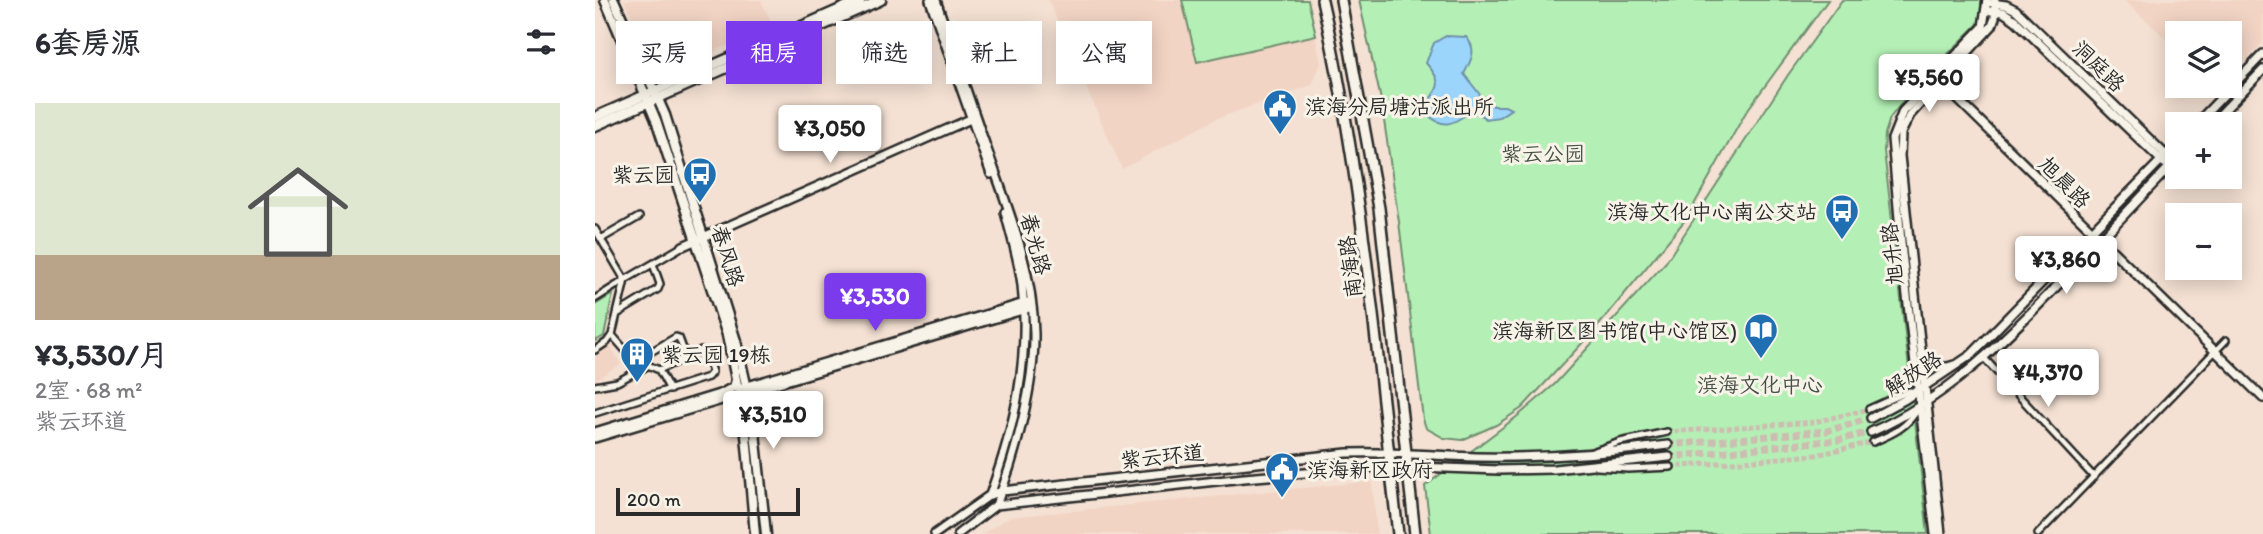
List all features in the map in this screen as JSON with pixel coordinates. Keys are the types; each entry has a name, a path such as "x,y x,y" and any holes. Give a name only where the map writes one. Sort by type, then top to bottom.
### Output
{"highway":[{"name":"南海路","path":"1322,0 1346,117 1361,213 1398,533"},
{"name":"南海路","path":"1341,0 1379,208 1414,532"}],"main road":[{"name":"春风路","path":"605,0 616,22"},
{"name":"春风路","path":"614,0 622,21"},
{"path":"665,115 665,101 676,86 861,0"},
{"path":"595,126 653,96 881,0"},
{"path":"595,117 633,105 642,84"},
{"name":"春风路","path":"647,84 665,115 740,376 751,468 755,534"},
{"name":"春风路","path":"653,96 656,120 700,238"},
{"path":"725,396 740,376"},
{"name":"春风路","path":"742,389 758,455 766,534"}],"street":[{"name":"春光路","path":"930,0 1018,238 1034,335 1031,379 996,505"},
{"name":"春光路","path":"936,0 973,118"},
{"name":"旭升路","path":"1921,389 1920,348 1901,133 1907,120 1937,80 1983,27 1991,5"},
{"name":"洞庭路","path":"1991,5 2006,5 2016,10 2163,158"},
{"path":"2207,112 2263,54"},
{"path":"2223,112 2263,70"},
{"name":"旭升路","path":"1937,80 1903,111 1895,126 1891,145 1941,534"},
{"name":"旭晨路","path":"1937,80 2263,398"},
{"path":"595,299 700,238 973,118"},
{"name":"解放路","path":"1870,414 1921,389 1961,362 1993,334 2163,158"},
{"name":"解放路","path":"1871,432 1924,403 1984,358 2018,326 2165,172"},
{"path":"601,239 639,217"},
{"path":"595,229 625,280 612,335 595,350"},
{"path":"617,314 658,289 660,284 653,264"},
{"name":"春光路","path":"990,495 999,472 1021,382 1028,305"},
{"path":"595,438 742,389 1028,305"},
{"path":"612,335 632,358 659,370 670,390"},
{"path":"637,360 676,337 679,338 686,357"},
{"path":"2039,534 2226,340"},
{"path":"1920,348 1927,360 1938,367 1949,367 1961,362"},
{"path":"595,413 708,377 712,372 705,352 701,350 659,370"},
{"path":"1984,358 2094,477"},
{"path":"595,386 617,382 649,365"},
{"path":"595,432 725,396"},
{"path":"1873,442 1907,425 1924,403"},
{"name":"旭升路","path":"1924,403 1935,534"},
{"path":"1587,454 1620,442 1667,432"},
{"path":"1406,452 1479,457 1587,454 1668,445"},
{"name":"紫云环道","path":"935,534 990,495 1002,491 1326,455 1406,452"},
{"path":"1590,467 1669,457"},
{"path":"1390,466 1499,470 1671,467"},
{"name":"紫云环道","path":"996,505 1256,477 1390,466"},
{"path":"958,534 996,505"}],"shaded area":[{"path":"624,0 761,0 771,21 726,21 726,46 712,52 712,21 634,21"},
{"path":"1048,0 1307,0 1321,63 1312,85 1216,119 1122,169 1085,84 1152,84 1152,21 1057,21"},
{"path":"2124,0 2263,0 2263,42 2242,66 2242,21 2165,21 2165,38"},
{"path":"610,345 621,364 595,380 595,354"},
{"name":"滨海新区政府","path":"1372,481 1377,534 982,534 1009,517"}],"green space":[{"path":"1182,0 1308,0 1316,35 1197,62"},
{"name":"紫云公园","path":"1359,0 1828,0 1746,112 1686,219 1599,325 1522,408 1496,425 1462,440 1444,438 1426,428 1423,419 1381,100"},
{"name":"滨海文化中心","path":"1842,0 1981,0 1981,21 1911,91 1890,118 1885,134 1884,151 1928,534 1431,534 1425,486 1519,415 1555,384 1666,262 1788,75"},
{"path":"613,294 604,336 595,341 595,305"}],"water":[{"path":"1446,36 1466,37 1472,51 1464,74 1481,96 1490,99 1493,106 1511,109 1499,117 1486,119 1477,113 1471,113 1450,123 1437,121 1428,115 1430,99 1438,86 1434,73 1426,63 1434,43"}],"tunnel":[{"path":"1667,432 1815,422 1869,409"},
{"path":"1668,445 1827,431 1871,418"},
{"path":"1669,457 1838,440 1871,432"},
{"path":"1671,467 1816,455 1873,442"}],"place":[{"name":"滨海分局塘沽派出所","path":"1280,136"},
{"name":"紫云园","path":"700,204"},
{"name":"滨海文化中心南公交站","path":"1842,241"},
{"name":"滨海新区图书馆(中心馆区)","path":"1761,360"},
{"name":"紫云园 19栋","path":"637,384"},
{"name":"滨海新区政府","path":"1282,499"}]}
